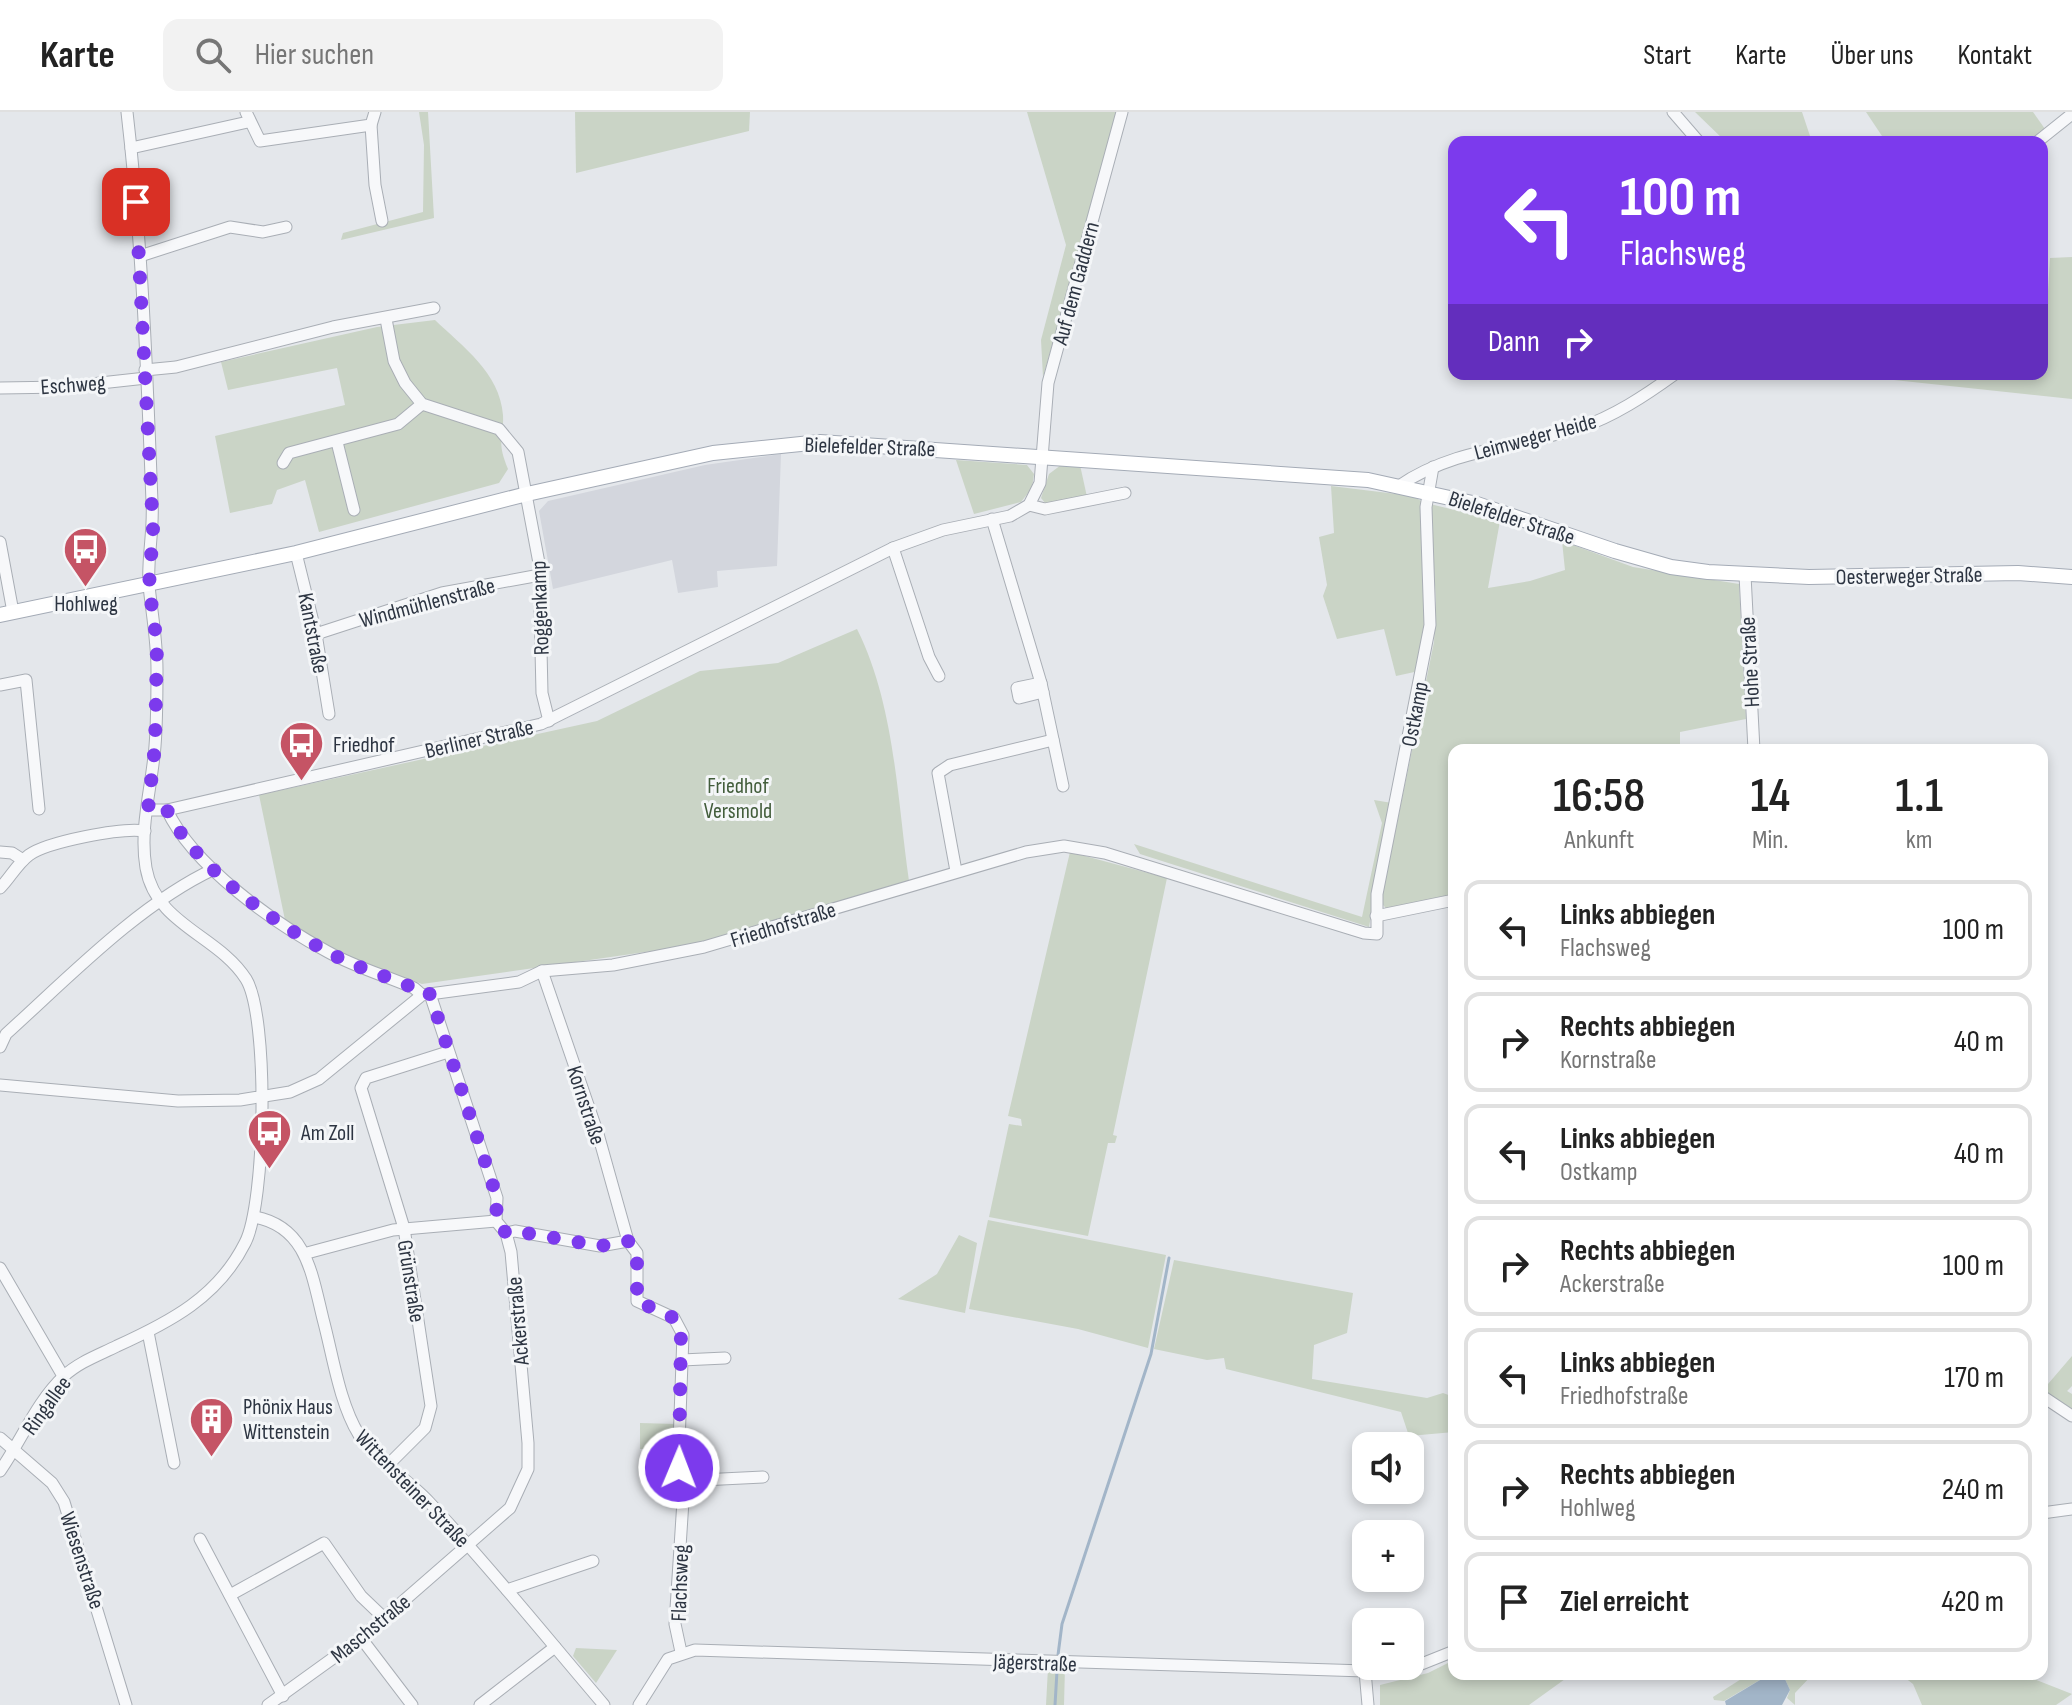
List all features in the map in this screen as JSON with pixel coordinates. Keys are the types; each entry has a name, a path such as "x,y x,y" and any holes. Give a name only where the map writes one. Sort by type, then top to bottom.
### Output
{"main road":[{"name":"Bielefelder Straße","path":"6,613 149,586 296,553 527,494 713,453 764,445 820,442 1301,473 1399,486 1428,491 1671,567 1745,575"},
{"name":"Oesterweger Straße","path":"1745,575 2018,573 2072,577"}],"street":[{"path":"127,112 140,256 153,529 149,586 157,674 155,746 145,831 145,867 158,901 178,922 232,961 248,981 256,1005 261,1098"},
{"path":"375,112 371,125 375,185 382,221"},
{"name":"Auf dem Gaddern","path":"1043,456 1048,383 1122,112"},
{"path":"1673,112 1694,136"},
{"path":"2044,136 2072,114"},
{"path":"131,148 247,117 260,141 371,125"},
{"path":"140,256 230,227 263,232 286,227"},
{"name":"Eschweg","path":"0,388 64,387 146,374 333,327 434,308"},
{"path":"283,463 289,453 398,424 422,404 405,383 394,361 386,319"},
{"name":"Leimweger Heide","path":"1399,486 1433,467 1464,455 1582,427 1611,415 1666,380"},
{"name":"Roggenkamp","path":"422,404 499,429 518,452 540,575 542,693 549,721"},
{"path":"337,442 354,510"},
{"path":"1029,505 1040,483 1043,456"},
{"path":"1428,491 1433,467"},
{"name":"Ostkamp","path":"1377,934 1377,894 1430,625 1428,491"},
{"name":"Berliner Straße","path":"148,810 167,810 549,721 893,548 943,530 1010,516 1029,505 1045,509 1125,493"},
{"path":"992,519 1042,688 1063,786"},
{"path":"0,542 6,613"},
{"path":"893,548 929,657 939,676"},
{"name":"Kantstraße","path":"296,553 316,634 329,714"},
{"name":"Windmühlenstraße","path":"316,634 442,593 540,575"},
{"name":"Hohe Straße","path":"1745,575 1754,744"},
{"path":"0,685 26,680 39,809"},
{"path":"956,871 938,773 950,765 1053,740"},
{"path":"167,810 175,827 226,882 327,952 426,994 497,1198 496,1221 506,1233 515,1231 600,1246 628,1241"},
{"path":"0,888 23,860 38,850 119,831 145,831"},
{"name":"Friedhofstraße","path":"426,994 519,982 542,971 613,965 704,947 956,871 1038,849 1064,846 1087,849 1364,933 1377,934"},
{"path":"0,852 12,853 23,860"},
{"path":"0,1047 6,1034 158,901 214,869"},
{"path":"1376,916 1448,901"},
{"name":"Kornstraße","path":"542,971 598,1134 628,1241"},
{"path":"0,1085 178,1101 261,1098 290,1092 319,1079 426,994"},
{"name":"Grünstraße","path":"389,1464 425,1428 431,1406 404,1228 361,1088 366,1078 448,1052"},
{"name":"Ringallee","path":"0,1471 63,1376 80,1364 148,1332 197,1303 213,1288 246,1242 255,1217 261,1098"},
{"name":"Wittensteiner Straße","path":"255,1217 272,1220 287,1229 307,1253 353,1424 361,1440 389,1464 468,1545 604,1705"},
{"path":"307,1253 404,1228 496,1221"},
{"name":"Ackerstraße","path":"468,1545 510,1508 528,1469 528,1443 506,1233"},
{"name":"Flachsweg","path":"628,1241 637,1253 637,1301 674,1318 683,1335 683,1501 675,1624 681,1652"},
{"path":"0,1268 63,1376"},
{"path":"148,1332 174,1463"},
{"path":"682,1360 725,1358"},
{"path":"2048,1400 2072,1416"},
{"name":"Wiesenstraße","path":"0,1438 52,1483 64,1502 126,1705"},
{"path":"681,1481 763,1477"},
{"path":"2048,1512 2072,1509"},
{"path":"200,1539 283,1696"},
{"path":"230,1595 324,1543 361,1596 384,1618"},
{"name":"Maschstraße","path":"268,1705 361,1638 468,1545"},
{"path":"507,1590 593,1561"},
{"path":"361,1638 412,1705"},
{"path":"480,1705 555,1647"},
{"path":"639,1705 668,1659 681,1652"},
{"name":"Jägerstraße","path":"681,1652 776,1652 1352,1671"},
{"name":"Jägerstraße","path":"1424,1663 1448,1653"},
{"path":"1366,1680 1368,1705"}],"shaded area":[{"path":"781,454 777,566 717,571 718,587 678,593 672,560 553,589 539,511 548,501 705,465"}],"green space":[{"path":"419,112 428,112 434,218 341,240 343,233 423,212 424,145"},
{"path":"575,112 750,112 749,131 576,173"},
{"path":"1027,112 1118,112 1043,377 1041,340 1066,245"},
{"path":"1695,112 1802,112 1810,136 1720,136"},
{"path":"1866,112 2033,112 2045,129 2036,136 1882,136"},
{"path":"2072,257 2072,399 1894,380 2048,380 2050,258"},
{"path":"435,320 468,350 495,386 503,415 501,446 508,469 499,483 319,532 305,480 277,490 272,504 230,513 215,436 345,405 337,368 228,390 221,362 377,327"},
{"path":"956,460 1027,465 1034,474 1032,488 1021,502 974,514"},
{"path":"1061,465 1080,465 1087,497 1046,504 1041,498 1049,474"},
{"path":"1331,486 1413,496 1421,501 1428,603 1419,671 1396,676 1384,629 1337,639 1323,596 1327,585 1319,537 1334,533"},
{"path":"1430,504 1500,521 1488,588 1530,581 1565,570 1562,541 1633,567 1739,584 1746,719 1680,732 1680,744 1448,744 1448,896 1387,910 1381,902 1434,642 1436,601"},
{"name":"Friedhof Versmold","path":"857,629 870,658 887,720 909,881 701,944 422,984 340,954 285,920 259,795 597,721 700,671 778,663"},
{"path":"1374,800 1392,803 1369,927 1140,854 1134,844 1362,917 1382,823"},
{"path":"1070,852 1167,878 1113,1135 1117,1136 1115,1143 1108,1143 1088,1236 989,1217 1009,1124 1022,1126 1021,1119 1008,1116"},
{"path":"988,1220 1166,1255 1148,1348 1078,1329 969,1309"},
{"path":"959,1235 977,1243 965,1313 898,1299 937,1274"},
{"path":"1174,1260 1353,1293 1347,1333 1314,1345 1312,1379 1427,1398 1443,1393 1448,1395 1448,1433 1424,1435 1424,1432 1408,1432 1401,1412 1226,1369 1224,1358 1207,1360 1154,1349"},
{"path":"2072,1356 2072,1386 2067,1391 2072,1394 2072,1413 2048,1395 2048,1384"},
{"path":"640,1423 676,1424 674,1449 640,1449"},
{"path":"576,1648 617,1650 596,1683 573,1656"},
{"path":"1448,1663 1448,1680 1564,1680 1529,1705 1380,1705 1380,1685 1400,1680 1424,1680 1424,1674"},
{"path":"1065,1667 1064,1705 1046,1705 1048,1668"},
{"path":"1740,1680 1760,1680 1724,1701 1714,1700 1713,1697"},
{"path":"1785,1680 1807,1680 1795,1693 1795,1705 1787,1698 1790,1690"},
{"path":"1908,1680 2036,1680 2072,1694 2056,1705 1922,1705 1913,1684"}],"water":[{"path":"1760,1680 1785,1680 1790,1690 1782,1705 1726,1705 1725,1701"}],"waterway":[{"path":"1058,1655 1062,1624 1151,1354 1169,1258"},
{"path":"1055,1705 1057,1671"}],"place":[{"name":"Hohlweg","path":"86,589"},
{"name":"Friedhof","path":"302,783"},
{"name":"Am Zoll","path":"270,1171"},
{"name":"Phönix Haus Wittenstein","path":"212,1458"}],"route":[{"path":"136,202 153,529 149,586 157,644 155,746 148,810 167,810 175,827 226,882 327,952 414,988 422,995 430,994 497,1198 496,1221 506,1233 515,1231 600,1246 628,1241 637,1253 637,1301 674,1318 681,1331 679,1468"}]}
